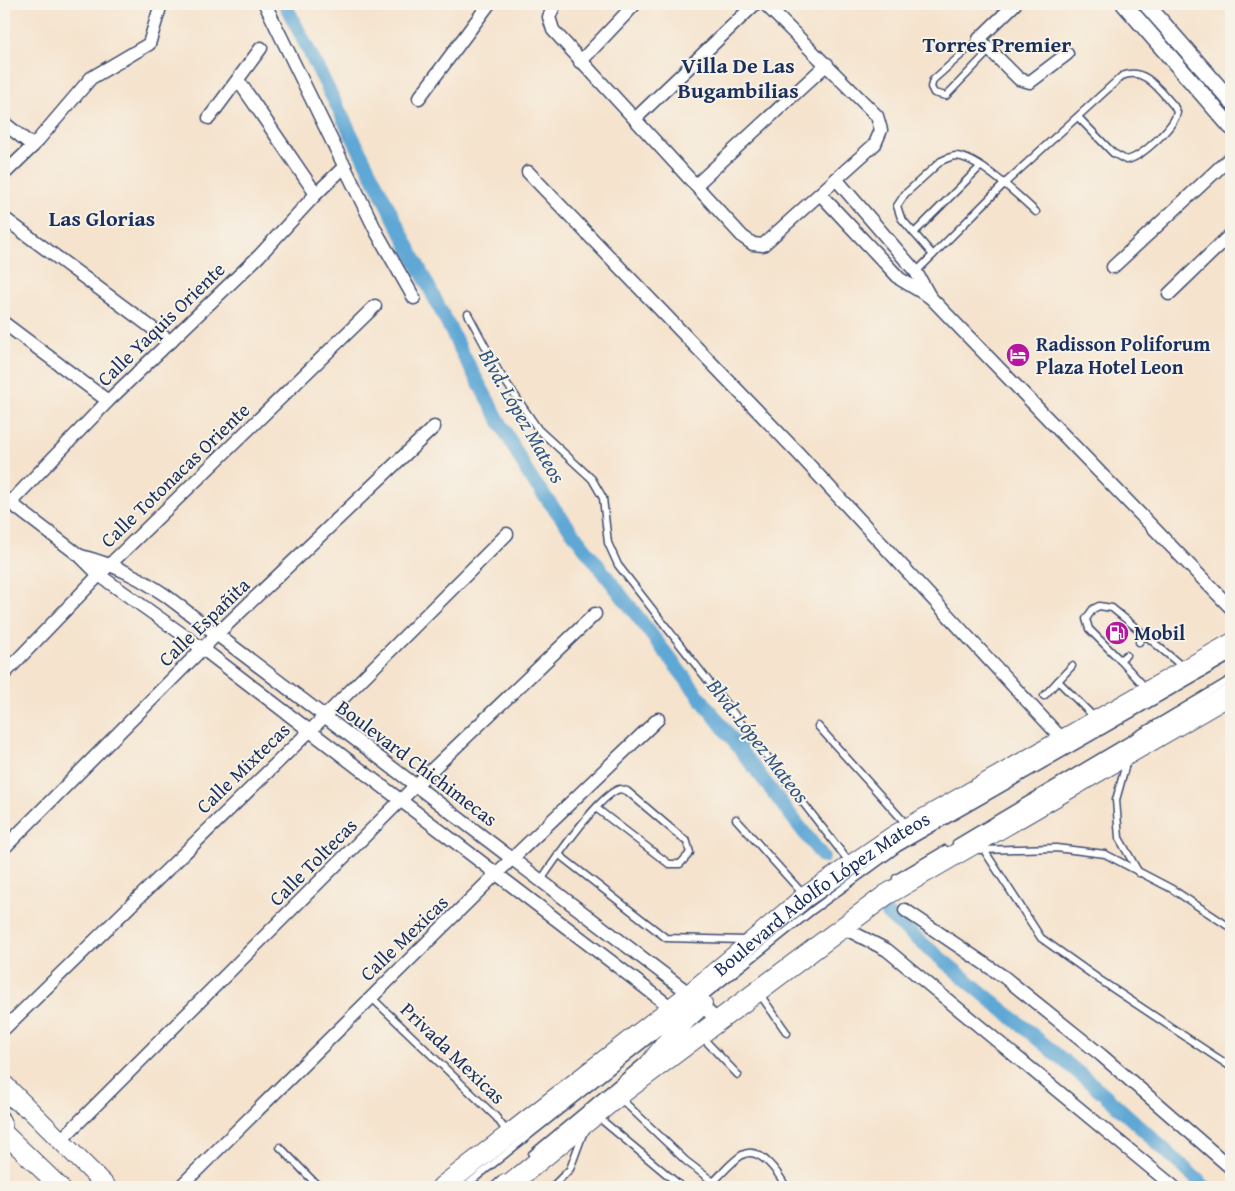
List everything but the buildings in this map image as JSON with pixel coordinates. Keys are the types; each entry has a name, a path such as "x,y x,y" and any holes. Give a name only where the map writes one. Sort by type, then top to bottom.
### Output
{"main road":[{"name":"Boulevard Adolfo López Mateos","path":"507,1181 644,1077 697,1014 752,940 805,897 908,826 1064,741 1231,644"},
{"name":"Boulevard Adolfo López Mateos","path":"442,1187 510,1134 697,1014 758,992 842,927 886,896 1231,694"},
{"path":"644,1077 664,1045 697,1014"},
{"path":"4,1084 107,1187"},
{"path":"7,1136 60,1187"}],"street":[{"path":"4,174 33,146 91,78 149,44 161,4"},
{"path":"265,4 377,233 414,298"},
{"path":"419,98 489,4"},
{"path":"554,4 549,17 551,26 580,62 743,237 758,244 768,242 875,144 881,130 881,123 827,64 765,4"},
{"path":"580,62 635,4"},
{"path":"635,119 755,4"},
{"path":"1015,4 979,39 1020,79 1030,82 1067,54"},
{"path":"1124,4 1231,127"},
{"path":"1146,4 1231,101"},
{"path":"209,118 261,48"},
{"path":"696,185 827,64"},
{"path":"238,80 316,194"},
{"path":"4,123 33,146"},
{"path":"1113,266 1231,157"},
{"name":"Calle Yaquis Oriente","path":"6,503 259,256 316,194 345,166"},
{"path":"528,172 798,453 1064,741"},
{"path":"836,180 916,272 930,297 1231,608"},
{"path":"820,194 900,280 930,297"},
{"path":"4,218 171,342"},
{"path":"1169,294 1231,234"},
{"name":"Calle Totonacas Oriente","path":"4,674 99,575 375,306"},
{"path":"4,323 108,402"},
{"name":"Calle Españita","path":"4,848 216,635 434,427"},
{"name":"Boulevard Chichimecas","path":"6,503 80,556 99,575 203,649 496,874 697,1014"},
{"name":"Calle Mixtecas","path":"4,1029 324,717 507,534"},
{"name":"Boulevard Chichimecas","path":"80,556 112,564 145,581 513,858 697,1014"},
{"name":"Calle Toltecas","path":"61,1140 416,786 595,614"},
{"name":"Calle Mexicas","path":"180,1187 496,874 658,718"},
{"path":"904,910 1011,983 1101,1055 1231,1168"},
{"path":"842,927 864,936 887,950 1174,1187"}],"lane":[{"path":"979,39 933,80 931,87 934,93 946,96 990,50"},
{"path":"916,272 1005,183 1122,76 1134,72 1148,80 1174,106 1177,112 1172,124 1136,157 1126,160 1113,153 1078,117"},
{"path":"933,255 898,212 897,206 905,194 949,157 965,158 980,167 1005,183 1036,212"},
{"path":"914,233 980,167"},
{"path":"468,314 499,372 538,429 592,479 603,498 608,544 618,565 852,866"},
{"path":"1149,691 1089,629 1086,619 1099,606 1112,608 1186,670"},
{"path":"1139,642 1145,635"},
{"path":"1120,660 1126,655"},
{"path":"464,1187 697,1014 813,910 898,848 1231,657"},
{"path":"1044,696 1072,666"},
{"path":"886,884 1231,679"},
{"path":"1058,681 1098,721"},
{"path":"818,726 908,826"},
{"path":"1128,754 1116,800 1119,838 1140,874"},
{"path":"541,880 558,854 596,808 616,790 624,789 687,842 690,849 688,856 680,864 669,864 596,808"},
{"path":"736,819 805,897"},
{"path":"962,850 1056,848 1104,854 1172,889 1231,928"},
{"path":"984,850 1041,938 1100,980 1231,1067"},
{"path":"558,854 666,938 752,940"},
{"path":"758,992 787,1033"},
{"name":"Privada Mexicas","path":"371,997 496,1118 510,1134"},
{"path":"697,1014 738,1075"},
{"path":"529,1156 664,1045"},
{"path":"618,1096 686,1161 720,1187"},
{"path":"4,1099 20,1110 41,1120"},
{"path":"4,1116 8,1123 7,1136"},
{"path":"552,1187 570,1169 591,1118 682,1187"},
{"path":"280,1147 319,1187"},
{"path":"712,1182 742,1156 749,1153 756,1154 765,1160 786,1187"},
{"path":"493,1187 507,1181"}],"waterway":[{"name":"Blvd. López Mateos","path":"285,4 466,360 530,477 823,857"},
{"path":"887,914 1103,1093 1205,1187"}],"place":[{"name":"Radisson Poliforum Plaza Hotel Leon","path":"1018,355"},
{"name":"Mobil","path":"1117,633"}],"district":[{"name":"Torres Premier","path":"997,44"},
{"name":"Villa De Las Bugambilias","path":"738,78"},
{"name":"Las Glorias","path":"102,218"}]}
